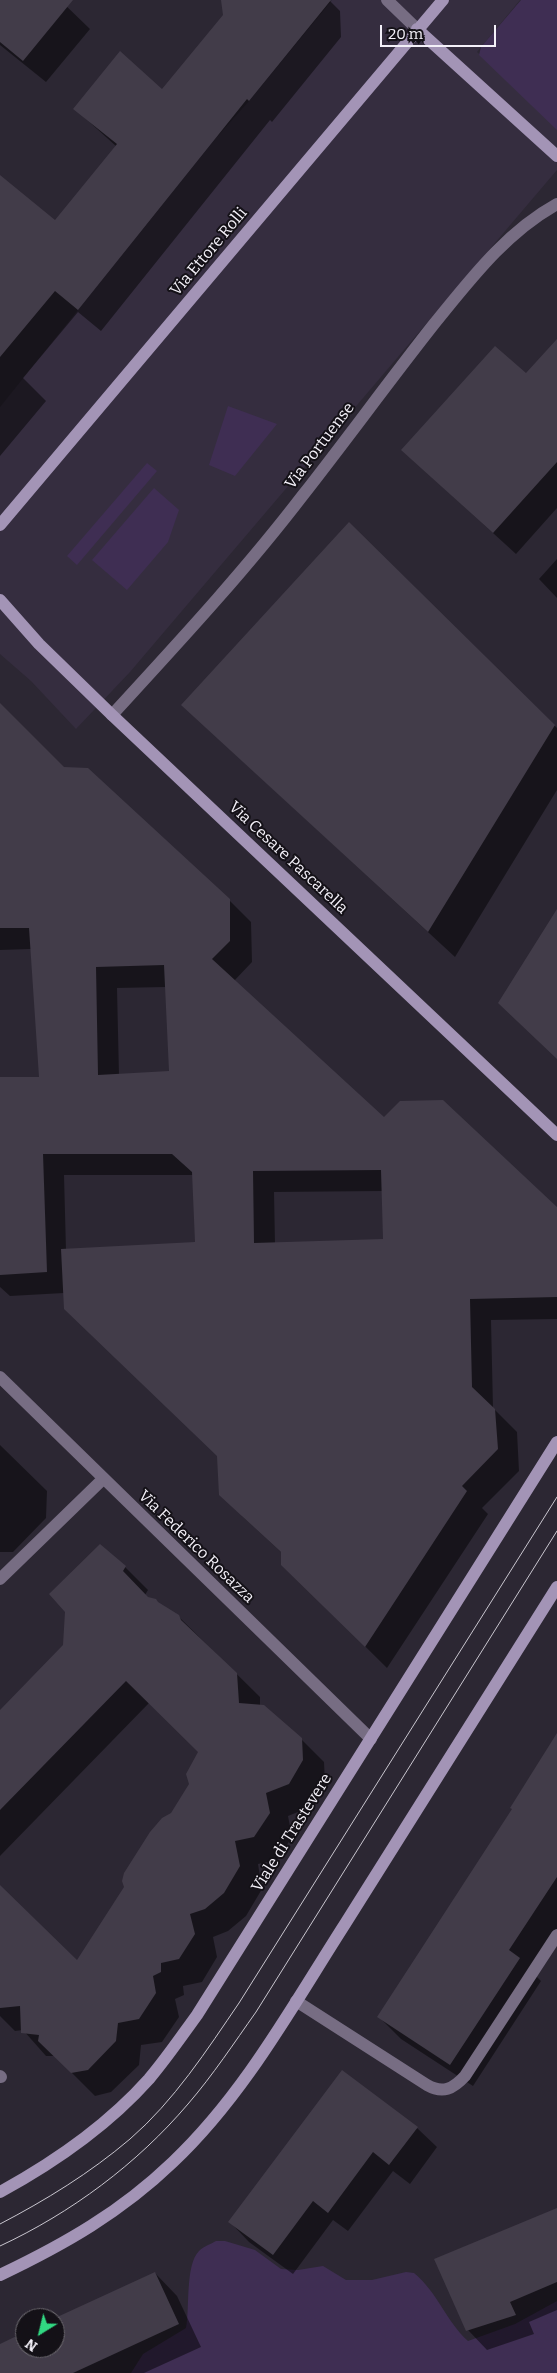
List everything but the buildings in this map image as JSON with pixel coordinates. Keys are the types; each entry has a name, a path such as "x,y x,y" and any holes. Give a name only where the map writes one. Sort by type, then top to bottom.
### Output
{"main road":[{"name":"Via Ettore Rolli","path":"0,525 442,0"},
{"path":"417,29 557,156"},
{"name":"Via Cesare Pascarella","path":"0,600 39,644 112,715 557,1135"},
{"name":"Viale di Trastevere","path":"0,2192 43,2168 94,2131 119,2109 150,2077 197,2015 557,1442"},
{"path":"0,2275 91,2227 116,2211 157,2177 208,2127 296,2001 557,1587"}],"street":[{"path":"387,0 417,29"},
{"name":"Via Portuense","path":"112,715 222,595 303,496 396,371 487,261 512,236 557,204"},
{"name":"Via Federico Rosazza","path":"0,1377 370,1739"},
{"path":"0,1579 103,1479"},
{"path":"296,2001 427,2085 436,2090 444,2090 456,2085 465,2076 557,1935"}],"shaded area":[{"path":"332,0 520,0 477,52 557,123 557,170 130,672 76,729 31,681 0,654 0,407 215,139 249,101"},
{"path":"521,0 557,0 557,130 479,55 481,47"},
{"path":"228,406 277,424 235,476 209,465"},
{"path":"147,463 157,471 77,565 67,556"},
{"path":"154,488 179,510 168,542 127,590 92,560"},
{"path":"216,2241 225,2241 255,2250 281,2269 298,2270 323,2266 346,2280 372,2280 406,2272 414,2273 429,2289 460,2333 468,2341 515,2324 557,2301 557,2373 131,2373 143,2354 186,2328 192,2266 199,2251"}],"tram line":[{"path":"0,2224 67,2185 115,2151 146,2124 189,2074 239,2003 557,1497"},
{"path":"0,2246 52,2218 125,2167 168,2126 206,2082 256,2012 557,1531"}]}
